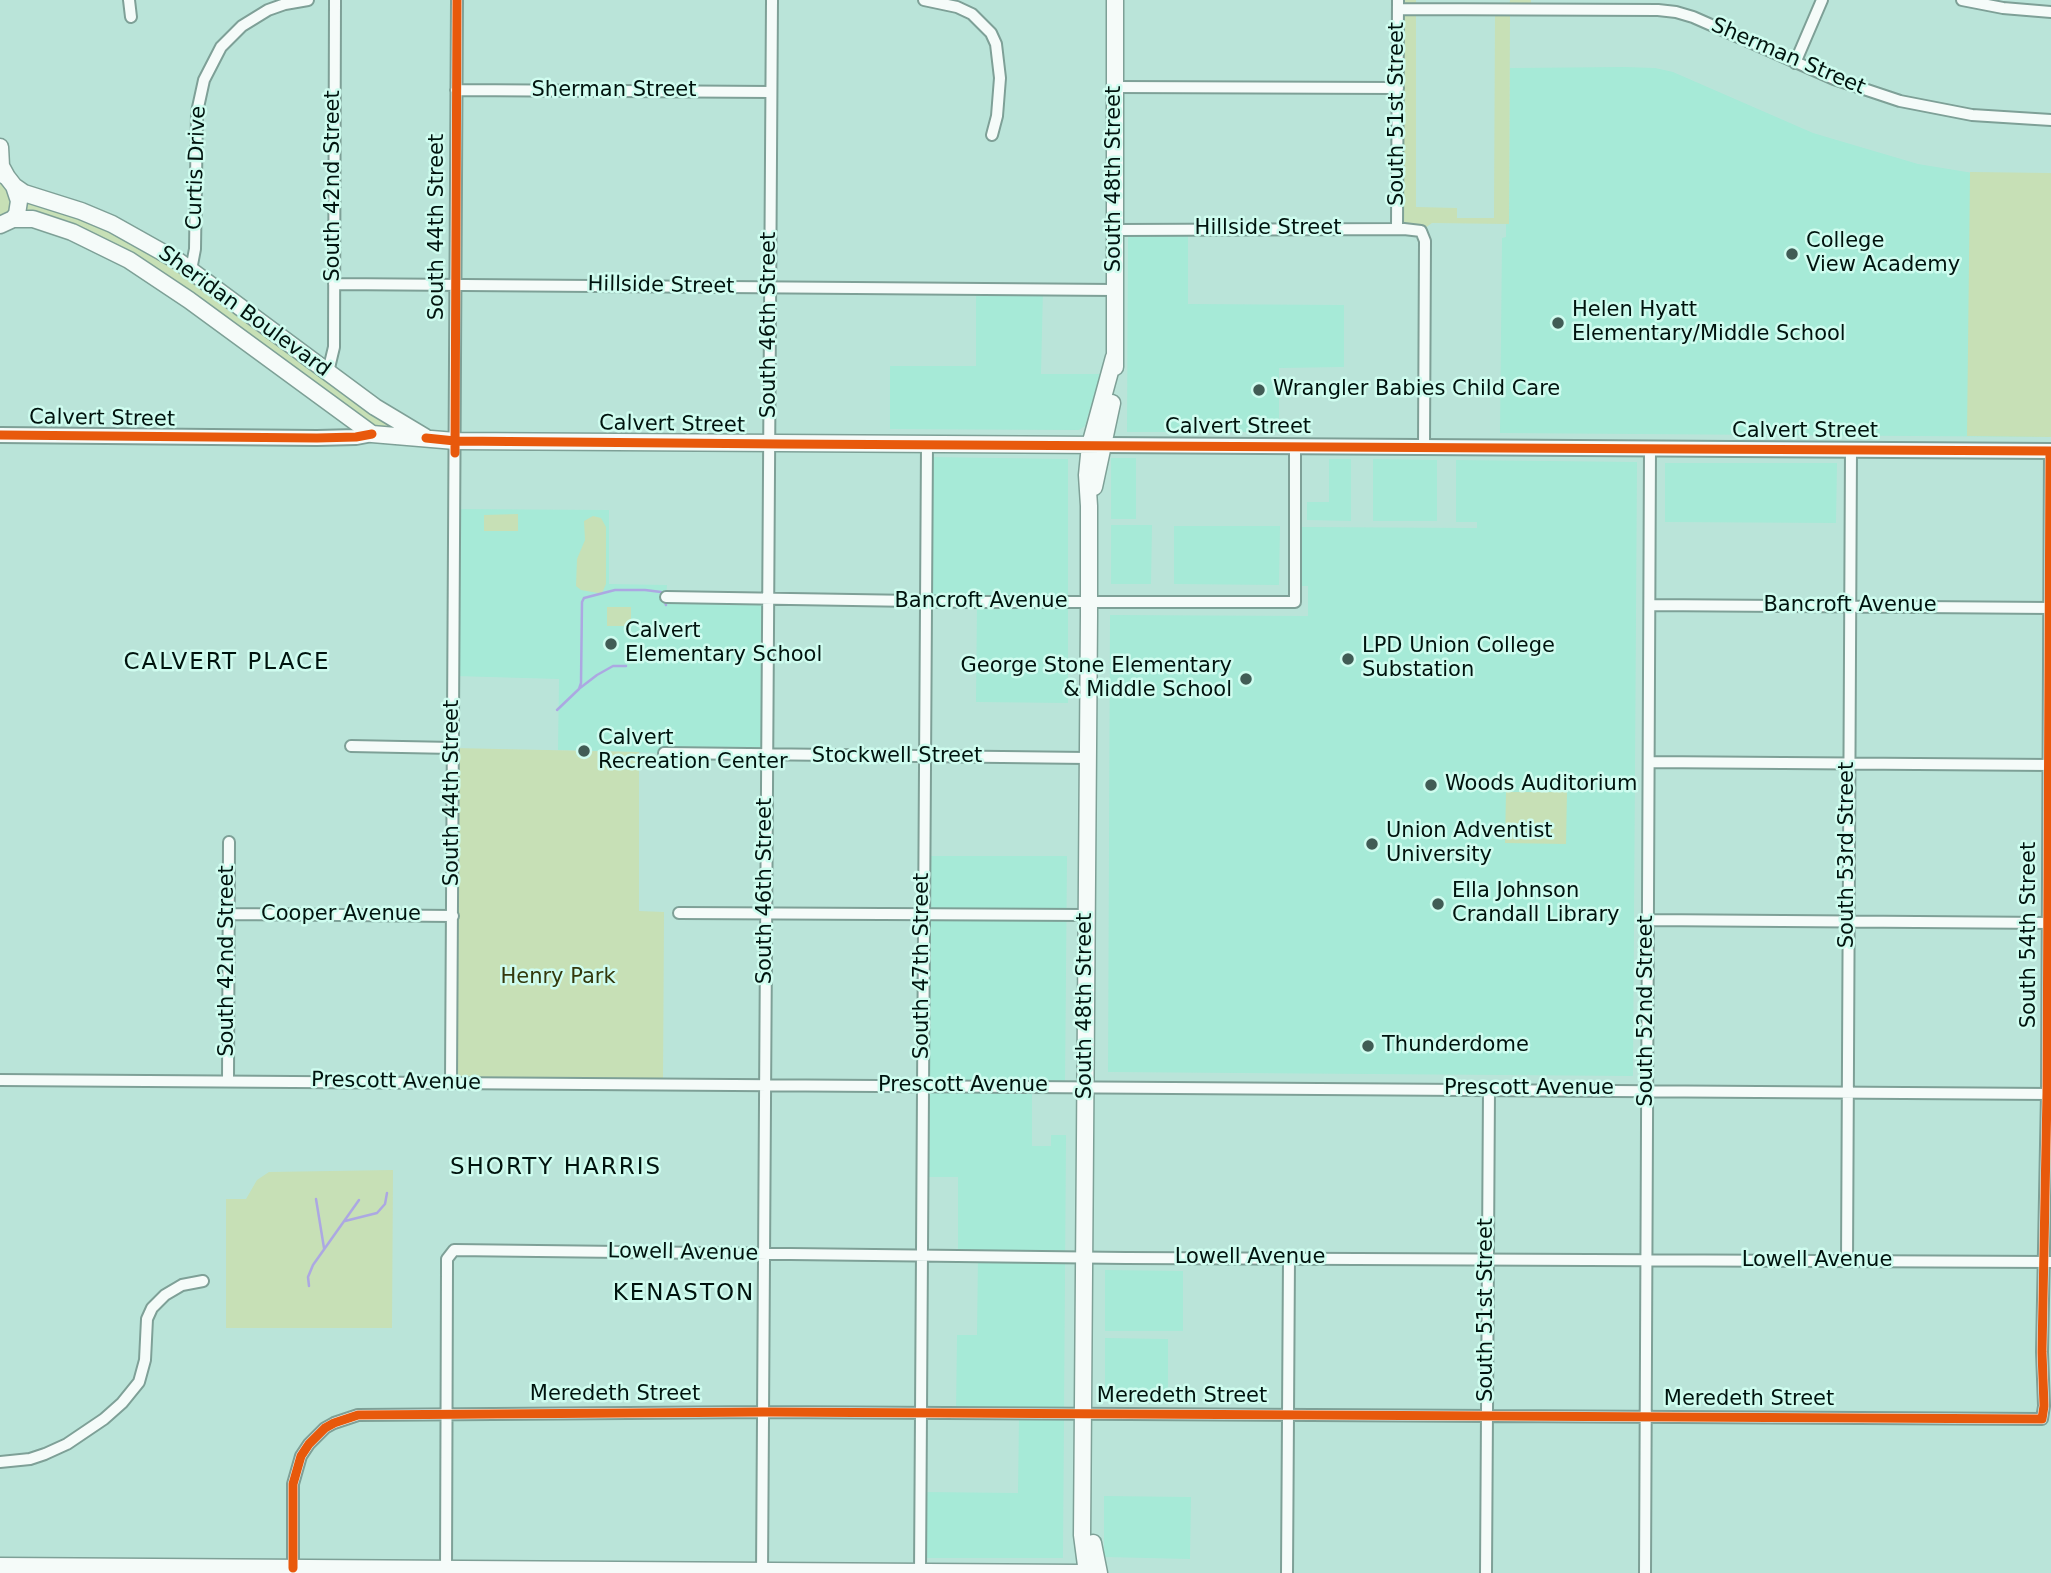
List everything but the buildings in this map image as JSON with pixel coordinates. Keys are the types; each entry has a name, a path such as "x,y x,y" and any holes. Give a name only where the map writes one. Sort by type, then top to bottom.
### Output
{"main road":[{"name":"South 48th Street","path":"1087,1573 1082,1535 1089,506 1097,445 1114,396 1115,0"},
{"path":"0,147 1,166 19,207 5,226"},
{"name":"Sheridan Boulevard","path":"7,179 24,193 112,224 191,270 382,411 426,438"},
{"name":"Sheridan Boulevard","path":"5,226 33,219 72,232 129,260 189,300 372,434"},
{"name":"Calvert Street","path":"372,434 455,441 1097,445"},
{"name":"South 48th Street","path":"1084,1506 1099,1573"},
{"path":"0,1566 446,1571 1081,1573"}],"street":[{"path":"129,0 131,17"},
{"name":"Curtis Drive","path":"191,270 195,249 197,112 204,80 221,47 242,26 268,10 308,0"},
{"name":"South 42nd Street","path":"328,372 334,347 335,0"},
{"name":"South 44th Street","path":"451,1083 457,0"},
{"name":"South 46th Street","path":"762,1572 772,0"},
{"path":"923,0 957,7 972,14 982,23 996,44 999,60 999,98 992,135"},
{"path":"1795,63 1822,0"},
{"path":"1962,0 2003,8 2051,12"},
{"name":"Sherman Street","path":"1398,4 1531,5 1676,12 1856,87 1912,104 1972,115 2051,120"},
{"name":"South 51st Street","path":"1397,229 1398,4"},
{"path":"1115,88 1398,88"},
{"name":"Sherman Street","path":"456,90 771,92"},
{"name":"Hillside Street","path":"1115,230 1421,231"},
{"name":"South 51st Street","path":"1421,231 1425,241 1424,446"},
{"name":"Hillside Street","path":"334,284 1115,290"},
{"name":"Calvert Street","path":"0,435 356,438 372,434"},
{"name":"South 47th Street","path":"920,1572 926,444"},
{"name":"Calvert Street","path":"1097,445 2050,451"},
{"name":"Bancroft Avenue","path":"666,597 768,600 1295,602 1295,446"},
{"name":"South 52nd Street","path":"1645,1573 1650,449"},
{"name":"South 53rd Street","path":"1847,1261 1851,449"},
{"name":"South 54th Street","path":"2042,1419 2042,1341 2048,1262 2050,451"},
{"name":"Bancroft Avenue","path":"1650,605 2050,608"},
{"path":"351,746 453,748"},
{"name":"Stockwell Street","path":"664,753 1087,758"},
{"path":"1649,762 2050,765"},
{"name":"South 42nd Street","path":"228,1080 229,842"},
{"path":"679,913 1086,915"},
{"name":"Cooper Avenue","path":"228,915 453,916"},
{"path":"1648,920 2050,923"},
{"name":"Prescott Avenue","path":"0,1080 2049,1093"},
{"name":"South 51st Street","path":"1486,1573 1489,1089"},
{"name":"Lowell Avenue","path":"448,1413 447,1267 450,1254 462,1250 1084,1257 2048,1262"},
{"path":"1287,1573 1289,1258"},
{"path":"0,1462 30,1459 67,1444 122,1403 139,1382 145,1360 147,1319 152,1308 164,1295 182,1285 203,1281"},
{"name":"Meredeth Street","path":"293,1568 293,1484 296,1469 309,1444 325,1428 347,1417 358,1415 763,1412 2042,1419"},
{"path":"446,1571 448,1413"}],"shaded area":[{"path":"1510,68 1655,68 1673,72 1813,133 1918,164 1973,173 2051,173 2051,437 1500,433 1502,238 1506,237 1506,223 1509,223"},
{"path":"1128,230 1188,230 1188,304 1344,305 1344,367 1279,368 1279,432 1127,432"},
{"path":"976,289 1043,289 1041,374 1100,374 1085,426 1079,430 890,429 890,366 976,366"},
{"path":"926,457 1068,459 1068,703 976,702 977,602 926,601"},
{"path":"1111,458 1136,458 1136,519 1111,519"},
{"path":"1329,459 1351,459 1351,521 1307,520 1307,502 1329,502"},
{"path":"1373,459 1437,460 1437,521 1373,521"},
{"name":"Union Adventist University","path":"1456,460 1637,462 1633,1076 1108,1072 1110,615 1308,616 1308,586 1302,586 1302,527 1477,528 1477,522 1456,522"},
{"path":"1665,463 1837,463 1836,523 1665,522"},
{"name":"Calvert Elementary School","path":"455,509 609,510 609,584 667,585 666,597 768,600 767,756 558,750 559,679 454,676"},
{"path":"1111,525 1152,525 1151,584 1111,584"},
{"path":"1174,526 1280,526 1279,585 1174,584"},
{"path":"924,856 1067,856 1065,1086 1032,1086 1032,1146 1051,1146 1051,1135 1066,1135 1063,1558 920,1558 920,1492 1018,1493 1019,1414 956,1413 957,1335 977,1335 978,1256 958,1255 958,1177 922,1177"},
{"path":"1105,1270 1183,1271 1183,1331 1105,1331"},
{"path":"1105,1338 1168,1339 1168,1400 1105,1399"},
{"path":"1104,1496 1191,1497 1190,1559 1104,1557"}],"green space":[{"path":"1398,0 1416,0 1416,207 1457,208 1457,218 1494,218 1495,9 1509,9 1510,0 1531,0 1531,9 1510,10 1509,224 1432,223 1421,231 1397,229"},
{"path":"1970,172 2051,173 2051,437 1967,436"},
{"path":"0,173 112,224 426,438 384,436 189,300 33,219 0,225"},
{"path":"518,514 518,531 484,531 484,515"},
{"path":"593,516 601,518 606,527 606,584 602,593 581,590 576,586 577,559 585,540 584,521"},
{"path":"607,607 631,607 631,626 607,626"},
{"name":"Henry Park","path":"453,748 639,752 639,911 664,912 663,1084 451,1082"},
{"path":"1506,792 1567,792 1566,844 1505,843"},
{"path":"393,1170 392,1328 226,1328 226,1199 246,1199 257,1180 269,1172"}],"waterway":[{"path":"557,710 579,689 581,683 584,598 615,590 645,590 661,592 666,605"},
{"path":"580,688 613,666 626,666"},
{"path":"345,1221 377,1213 385,1204 387,1193"},
{"path":"316,1199 324,1248"},
{"path":"309,1286 308,1277 313,1265 359,1200"}],"cycle path":[{"path":"455,453 457,0"},
{"path":"0,435 317,438 372,434"},
{"path":"426,438 455,441 780,444 2051,451"},
{"path":"293,1568 293,1484 301,1456 325,1428 358,1415 763,1412 2042,1419 2047,1093 2050,451"}],"place":[{"name":"College View Academy","path":"1792,254"},
{"name":"Helen Hyatt Elementary/Middle School","path":"1558,323"},
{"name":"Wrangler Babies Child Care","path":"1259,390"},
{"name":"Calvert Elementary School","path":"611,644"},
{"name":"LPD Union College Substation","path":"1348,659"},
{"name":"George Stone Elementary & Middle School","path":"1246,679"},
{"name":"Calvert Recreation Center","path":"584,751"},
{"name":"Woods Auditorium","path":"1431,785"},
{"name":"Union Adventist University","path":"1372,844"},
{"name":"Ella Johnson Crandall Library","path":"1438,904"},
{"name":"Thunderdome","path":"1368,1046"}],"district":[{"name":"CALVERT PLACE","path":"227,663"},
{"name":"SHORTY HARRIS","path":"556,1168"},
{"name":"KENASTON","path":"684,1294"}]}
